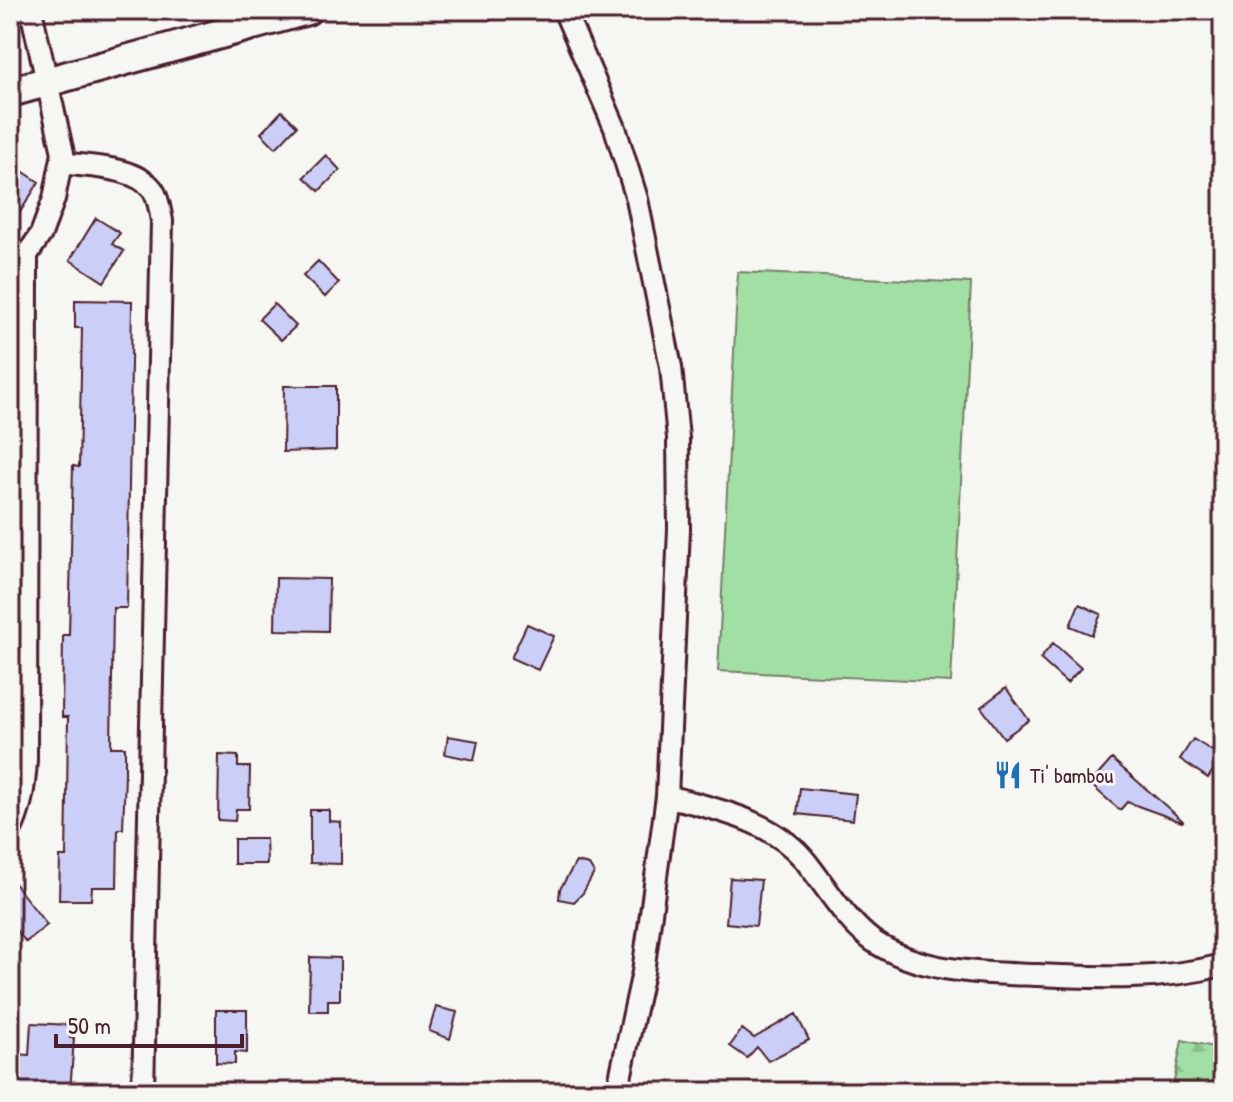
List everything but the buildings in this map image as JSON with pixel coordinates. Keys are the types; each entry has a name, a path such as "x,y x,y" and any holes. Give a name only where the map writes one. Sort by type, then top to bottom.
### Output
{"street":[{"path":"10,831 25,784 26,759 19,259 41,234 54,199 63,153 31,10"},
{"path":"10,92 307,10"},
{"path":"564,10 615,128 633,185 653,269 671,367 678,438 679,529 667,796 643,972 617,1092"},
{"path":"62,163 122,172 137,178 151,187 162,221 143,1092"},
{"path":"667,796 721,811 765,828 800,855 853,922 870,938 892,953 917,962 979,973 1120,979 1163,976 1223,965"}],"green space":[{"path":"738,272 971,283 951,682 718,671"},
{"path":"1182,1040 1223,1049 1223,1092 1172,1092"}],"place":[{"name":"Ti' bambou","path":"1008,775"}]}
